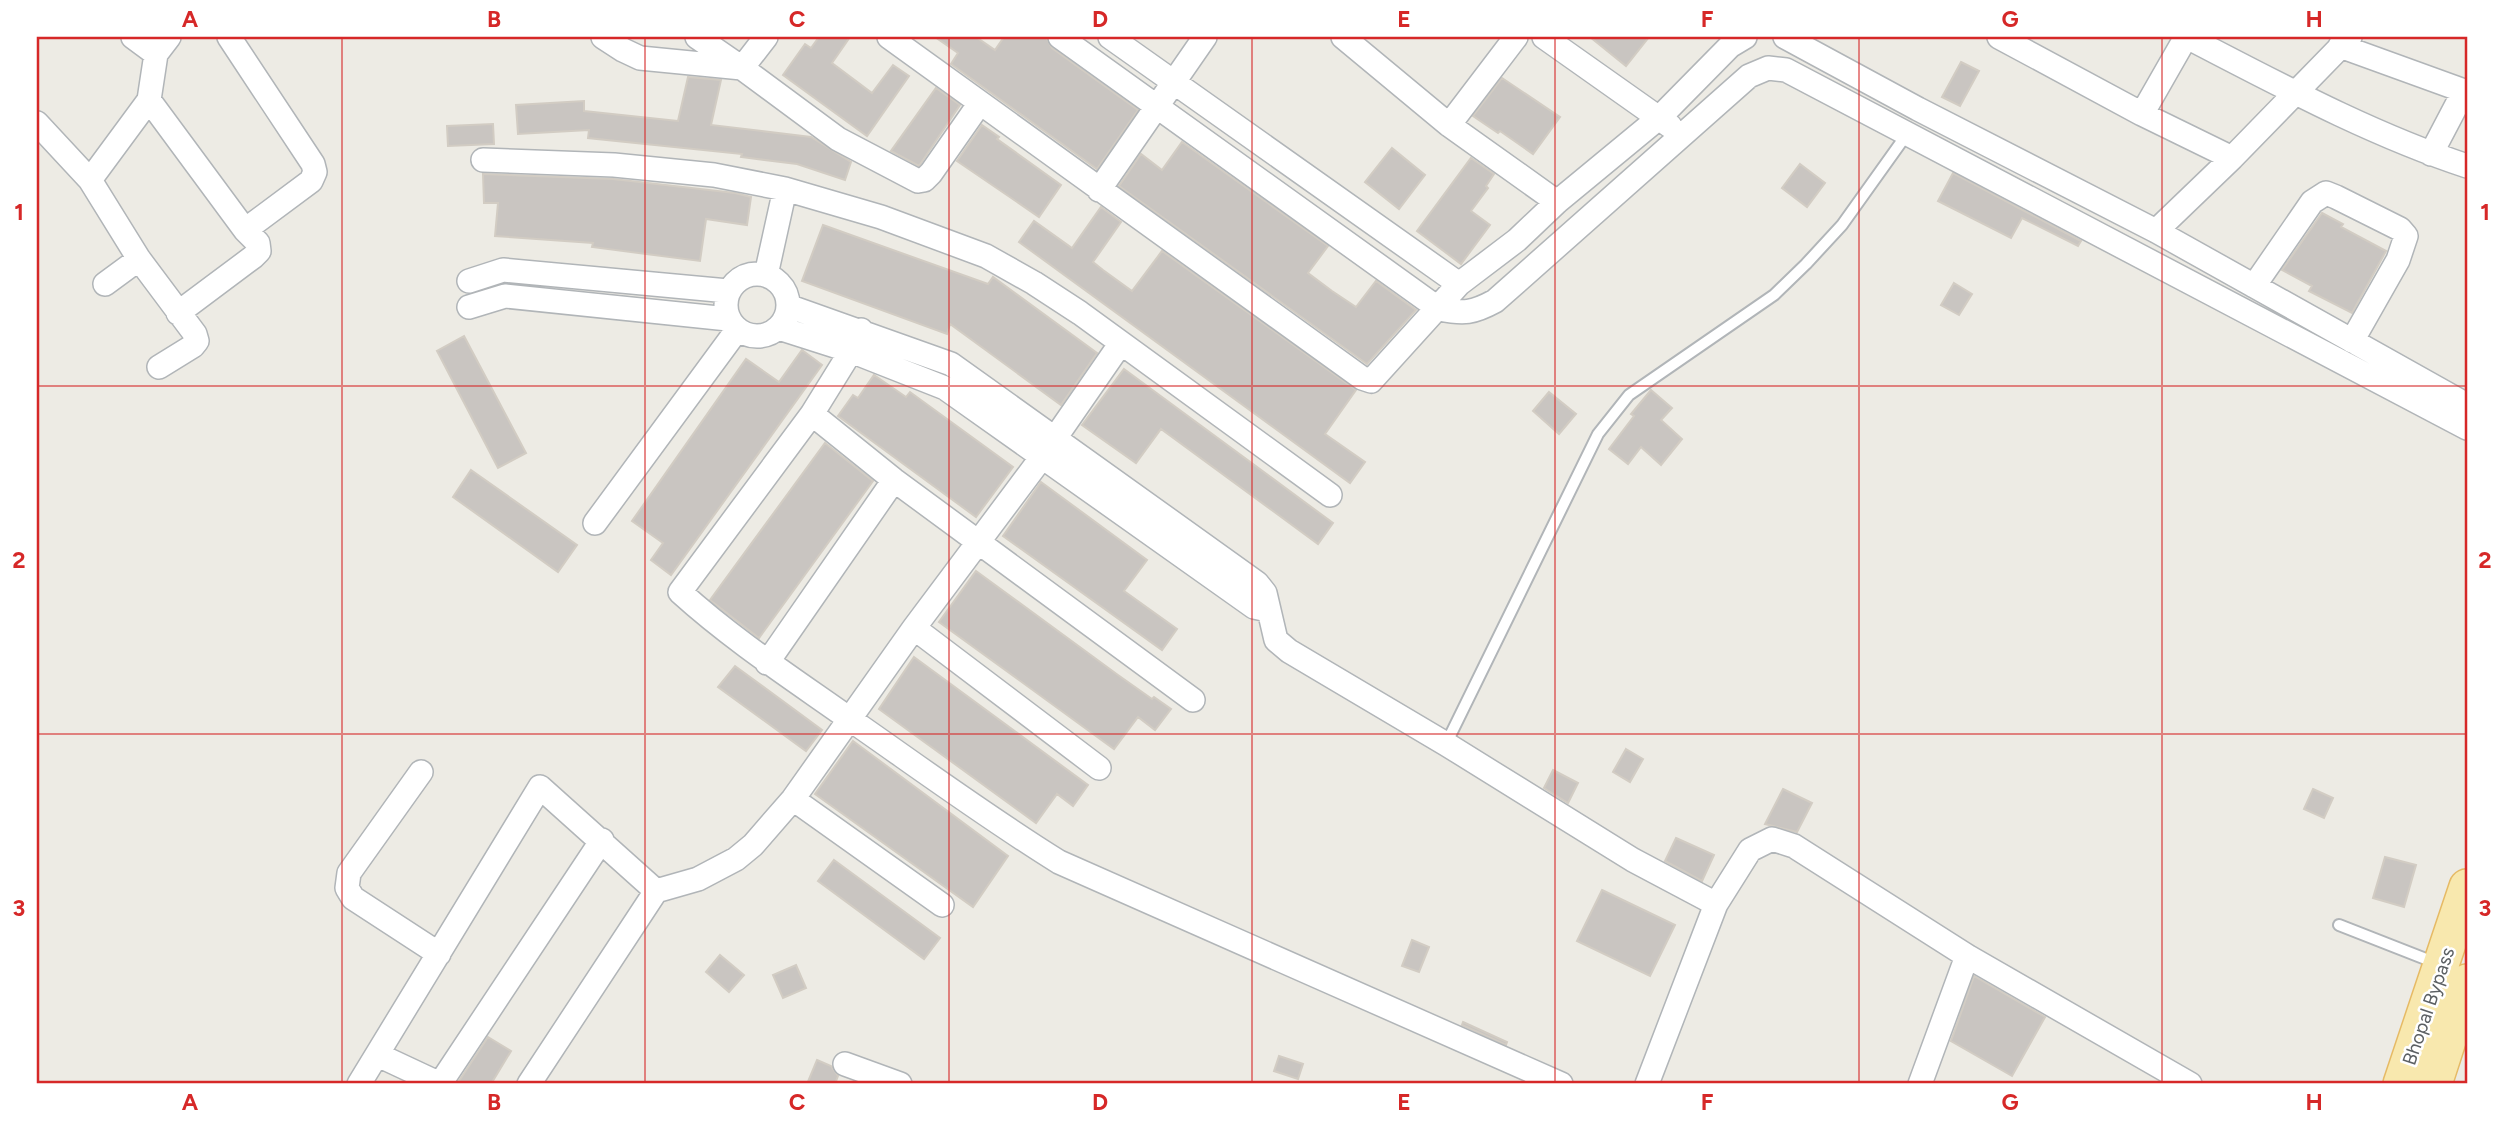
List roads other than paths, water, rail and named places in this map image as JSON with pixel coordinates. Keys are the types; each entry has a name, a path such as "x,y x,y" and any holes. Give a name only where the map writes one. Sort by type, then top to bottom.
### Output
{"main road":[{"name":"Bhopal Bypass","path":"2434,1084 2455,973 2467,887"},
{"name":"Bhopal Bypass","path":"2401,1084 2455,973"}],"street":[{"path":"90,180 149,100 163,45 133,37"},
{"path":"229,37 313,164 315,172 311,181 245,230"},
{"path":"603,37 640,58 742,68"},
{"path":"697,37 838,138 918,181 924,180 931,173 980,103"},
{"path":"742,68 766,37"},
{"path":"889,37 1362,378 1371,381 1460,284 1517,240 1557,202 1660,117 1730,46 1745,37"},
{"path":"1060,37 1439,309 1458,313 1475,311 1495,301 1749,76 1768,68 1786,70 2467,428"},
{"path":"1110,37 1460,284"},
{"path":"1099,190 1205,37"},
{"path":"1449,125 1516,37"},
{"path":"1544,37 1660,117 1681,136"},
{"path":"1999,37 2142,114 2232,158"},
{"path":"2142,114 2186,37 2294,93 2431,154 2467,166"},
{"path":"1790,38 1918,109 2156,231 2467,405"},
{"path":"1350,39 1449,125 1557,202"},
{"path":"2156,231 2232,158 2345,42 2466,91 2431,154"},
{"path":"149,100 245,230 258,243 259,251 178,313"},
{"path":"37,123 90,180 139,259 195,334 197,341 193,346 159,367"},
{"path":"483,160 614,165 714,175 785,190 881,218 986,257 1034,283 1121,343 1330,495"},
{"path":"766,275 785,190"},
{"path":"2254,286 2312,202 2320,195 2326,193 2336,197 2400,229 2406,236 2402,252 2352,341"},
{"path":"105,284 139,259"},
{"path":"469,281 503,270 728,291"},
{"path":"468,307 505,296 732,325 746,335 758,337 779,328 786,318 788,306 782,286 766,275 751,274 738,280 728,291 725,306 732,325"},
{"path":"788,306 945,388 1254,607 1268,610"},
{"path":"595,523 732,325"},
{"path":"779,328 856,341 951,364 1242,571 1265,593 1276,640 1289,652 1446,744 1633,860 1716,904"},
{"path":"856,341 812,414 680,592 767,663 1009,831 1059,862 1561,1084"},
{"path":"529,1084 656,891 698,878 736,859 753,845 793,799 914,628 1056,438 1121,343"},
{"path":"812,414 978,543 1193,699"},
{"path":"767,663 894,480"},
{"path":"914,628 1099,768"},
{"path":"421,772 349,873 347,888 353,898 439,954"},
{"path":"359,1084 540,788 656,891"},
{"path":"793,799 942,905"},
{"path":"1647,1084 1716,904 1750,850 1772,839 1794,846 1967,956 2190,1084"},
{"path":"378,1055 440,1084 601,840"},
{"path":"1920,1084 1967,956"},
{"path":"845,1064 900,1084"}],"lane":[{"path":"1446,744 1598,434 1629,394 1774,295 1842,225 1908,134"},
{"path":"2339,925 2455,973"}]}
